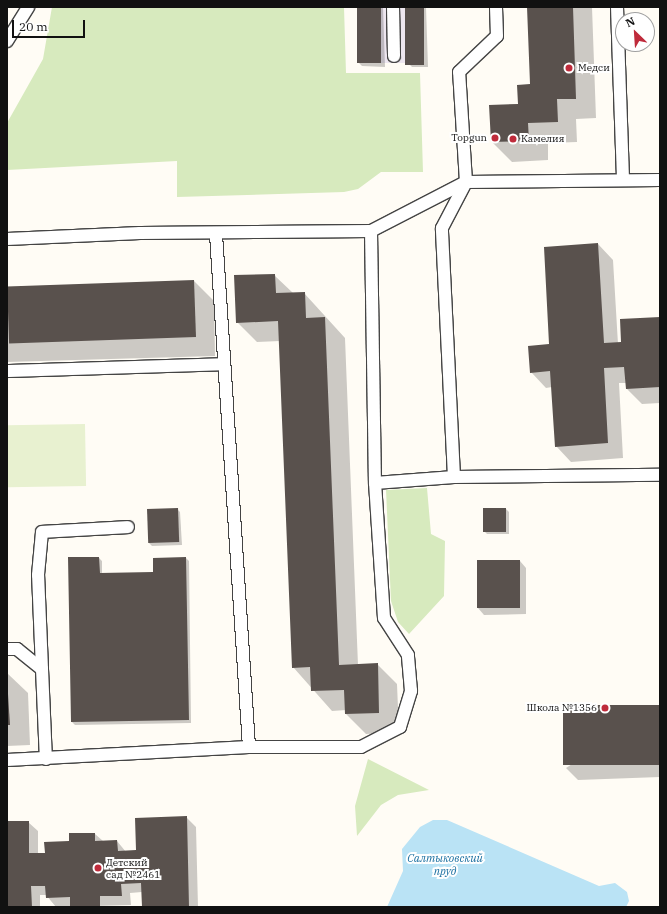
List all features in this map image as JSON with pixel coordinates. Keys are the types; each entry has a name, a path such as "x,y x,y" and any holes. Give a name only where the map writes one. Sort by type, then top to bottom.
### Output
{"lane":[{"path":"7,41 28,7"},
{"path":"393,7 394,56"},
{"path":"454,477 442,228 466,182 459,72 497,36 496,7"},
{"path":"617,7 623,180"},
{"path":"7,239 140,233 216,234 371,230 466,182 660,180"},
{"path":"7,760 249,748 361,747 400,727 411,691 408,655 384,618 375,483 371,230"},
{"path":"216,234 249,748"},
{"path":"7,371 224,364"},
{"path":"375,483 454,477 660,475"},
{"path":"46,759 38,575 42,532 128,527"},
{"path":"7,649 17,649 42,669"}],"shaded area":[{"path":"357,7 424,7 424,63 357,63"}],"green space":[{"path":"52,7 344,7 346,73 420,73 423,172 381,172 358,189 344,192 177,197 177,161 7,170 7,123 43,59"},
{"path":"85,424 86,486 8,487 7,425"},
{"path":"427,488 431,534 445,541 444,596 409,634 398,622 391,601 386,490"},
{"path":"368,759 429,790 398,795 381,805 357,836 355,806"}],"water":[{"name":"Салтыковский пруд","path":"433,820 447,820 599,886 615,883 627,892 629,901 626,907 387,907 403,871 402,849 420,827"}],"building":[{"path":"357,7 381,7 381,63 357,63"},
{"path":"405,7 424,7 424,65 405,65"},
{"path":"527,7 573,7 576,99 557,99 558,122 528,123 529,141 491,142 489,105 518,104 517,85 530,84"},
{"path":"598,243 604,343 621,342 620,319 660,317 660,387 626,389 624,367 604,368 608,443 555,447 550,371 530,373 528,346 549,344 544,247"},
{"path":"275,274 276,293 305,292 306,318 325,317 339,665 378,663 379,713 345,714 344,690 311,691 310,667 292,668 278,321 236,323 234,275"},
{"path":"194,280 196,337 9,343 7,287"},
{"path":"178,508 179,542 148,543 147,509"},
{"path":"483,508 506,508 506,532 483,532"},
{"path":"68,557 99,557 100,573 153,572 153,558 186,557 189,720 71,722"},
{"path":"477,560 520,560 520,608 477,608"},
{"path":"7,679 10,725 7,725"},
{"path":"563,705 660,705 660,765 563,765"},
{"name":"Детский сад №2461","path":"187,816 189,907 142,907 141,883 121,884 122,896 100,896 100,907 70,907 70,897 46,898 45,886 31,886 32,907 7,907 7,821 29,821 29,853 45,853 44,842 69,841 69,833 95,833 95,841 117,840 118,851 136,850 135,818"}],"place":[{"name":"Медси","path":"569,68"},
{"name":"Topgun","path":"495,138"},
{"name":"Камелия","path":"513,139"},
{"name":"Школа №1356","path":"605,708"},
{"name":"Детский сад №2461","path":"98,868"}]}
